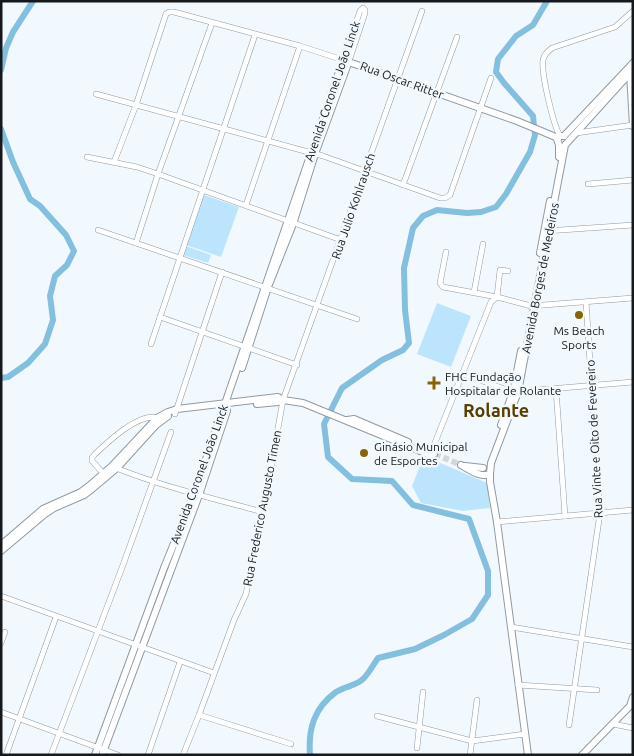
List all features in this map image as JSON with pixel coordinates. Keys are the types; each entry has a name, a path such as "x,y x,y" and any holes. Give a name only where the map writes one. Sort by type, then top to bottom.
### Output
{"main road":[{"name":"Rua Oscar Ritter","path":"346,60 517,121 562,140"},
{"name":"Avenida Coronel João Linck","path":"95,755 101,751 139,646 164,568 196,495 266,287 346,60"},
{"path":"562,140 630,71 633,63"},
{"path":"630,71 633,126"},
{"path":"562,140 574,133 592,111"},
{"name":"Avenida Borges de Medeiros","path":"486,471 516,392 547,231 562,140"},
{"path":"5,543 54,508 84,495 168,412 226,406 278,397 318,409 347,420 353,425 384,434 432,454"},
{"path":"462,465 486,471 490,482 512,627 528,755"},
{"path":"1,551 5,543 43,508 81,492 95,482 103,473 114,467"},
{"path":"582,755 630,706 633,697"}],"street":[{"name":"Avenida Coronel João Linck","path":"363,8 365,13 346,60 360,11 363,8"},
{"path":"562,140 555,124 543,71 543,60 547,52 552,48 615,27 633,10"},
{"name":"Rua Julio Kohlrausch","path":"283,400 422,11"},
{"name":"Rua Oscar Ritter","path":"136,105 166,14 169,12 346,60"},
{"path":"136,243 158,174 212,23"},
{"path":"151,344 255,35"},
{"path":"403,185 457,37"},
{"path":"246,205 300,46"},
{"path":"96,94 313,153 440,198 445,198 450,195 491,78"},
{"path":"114,162 136,105"},
{"path":"574,133 633,126"},
{"path":"87,157 137,167 202,188 290,223 341,240"},
{"path":"588,184 633,180"},
{"path":"547,231 633,225"},
{"path":"98,230 358,319"},
{"path":"474,292 483,244"},
{"path":"446,252 441,286 532,306 633,298"},
{"path":"432,454 491,302 497,297 500,270 508,271"},
{"path":"176,412 222,272"},
{"name":"Rua Vinte e Oito de Fevereiro","path":"568,725 600,513 586,302"},
{"path":"160,317 297,365"},
{"path":"463,374 516,392 633,382"},
{"path":"556,389 565,516"},
{"name":"Rua Frederico Augusto Timen","path":"183,755 234,620 246,594 283,400"},
{"path":"103,473 92,462 93,456 126,428 149,417 158,420"},
{"path":"51,755 171,432"},
{"path":"114,467 196,495 263,512"},
{"path":"497,522 633,510"},
{"path":"1,596 214,673"},
{"path":"6,755 56,617"},
{"path":"512,627 633,647"},
{"path":"1,643 5,632"},
{"path":"148,755 180,662"},
{"path":"518,685 597,690"},
{"path":"418,748 423,692"},
{"path":"470,755 477,700"},
{"path":"1,712 59,733 101,751 118,755"},
{"path":"199,715 291,744"},
{"path":"378,716 472,741 525,734"},
{"path":"613,724 633,728"}],"shaded area":[{"path":"204,195 239,207 221,257 186,245"},
{"path":"186,246 211,255 208,263 183,255"},
{"path":"437,303 471,316 451,367 417,354"},
{"path":"424,456 487,483 490,508 463,511 421,503 412,486"}],"waterway":[{"path":"1,70 6,48 13,32 33,1"},
{"path":"310,755 310,736 314,720 328,698 336,692 361,681 378,658 415,649 472,619 488,595 488,571 469,519 413,505 392,481 352,479 328,457 324,424 342,388 382,360 403,350 409,343 405,310 404,268 413,228 423,216 437,210 467,213 481,212 496,207 506,194 530,152 535,135 533,116 496,72 498,59 516,36 533,25 547,1"},
{"path":"1,129 13,162 30,199 40,206 66,235 74,251 67,265 55,276 50,296 53,320 45,344 28,363 8,377 1,378"}],"tunnel":[{"path":"435,454 461,465"}],"place":[{"name":"Ms Beach Sports","path":"579,315"},
{"name":"FHC Fundação Hospitalar de Rolante","path":"434,383"},
{"name":"Ginásio Municipal de Esportes","path":"364,453"}],"district":[{"name":"Rolante","path":"496,410"}]}
